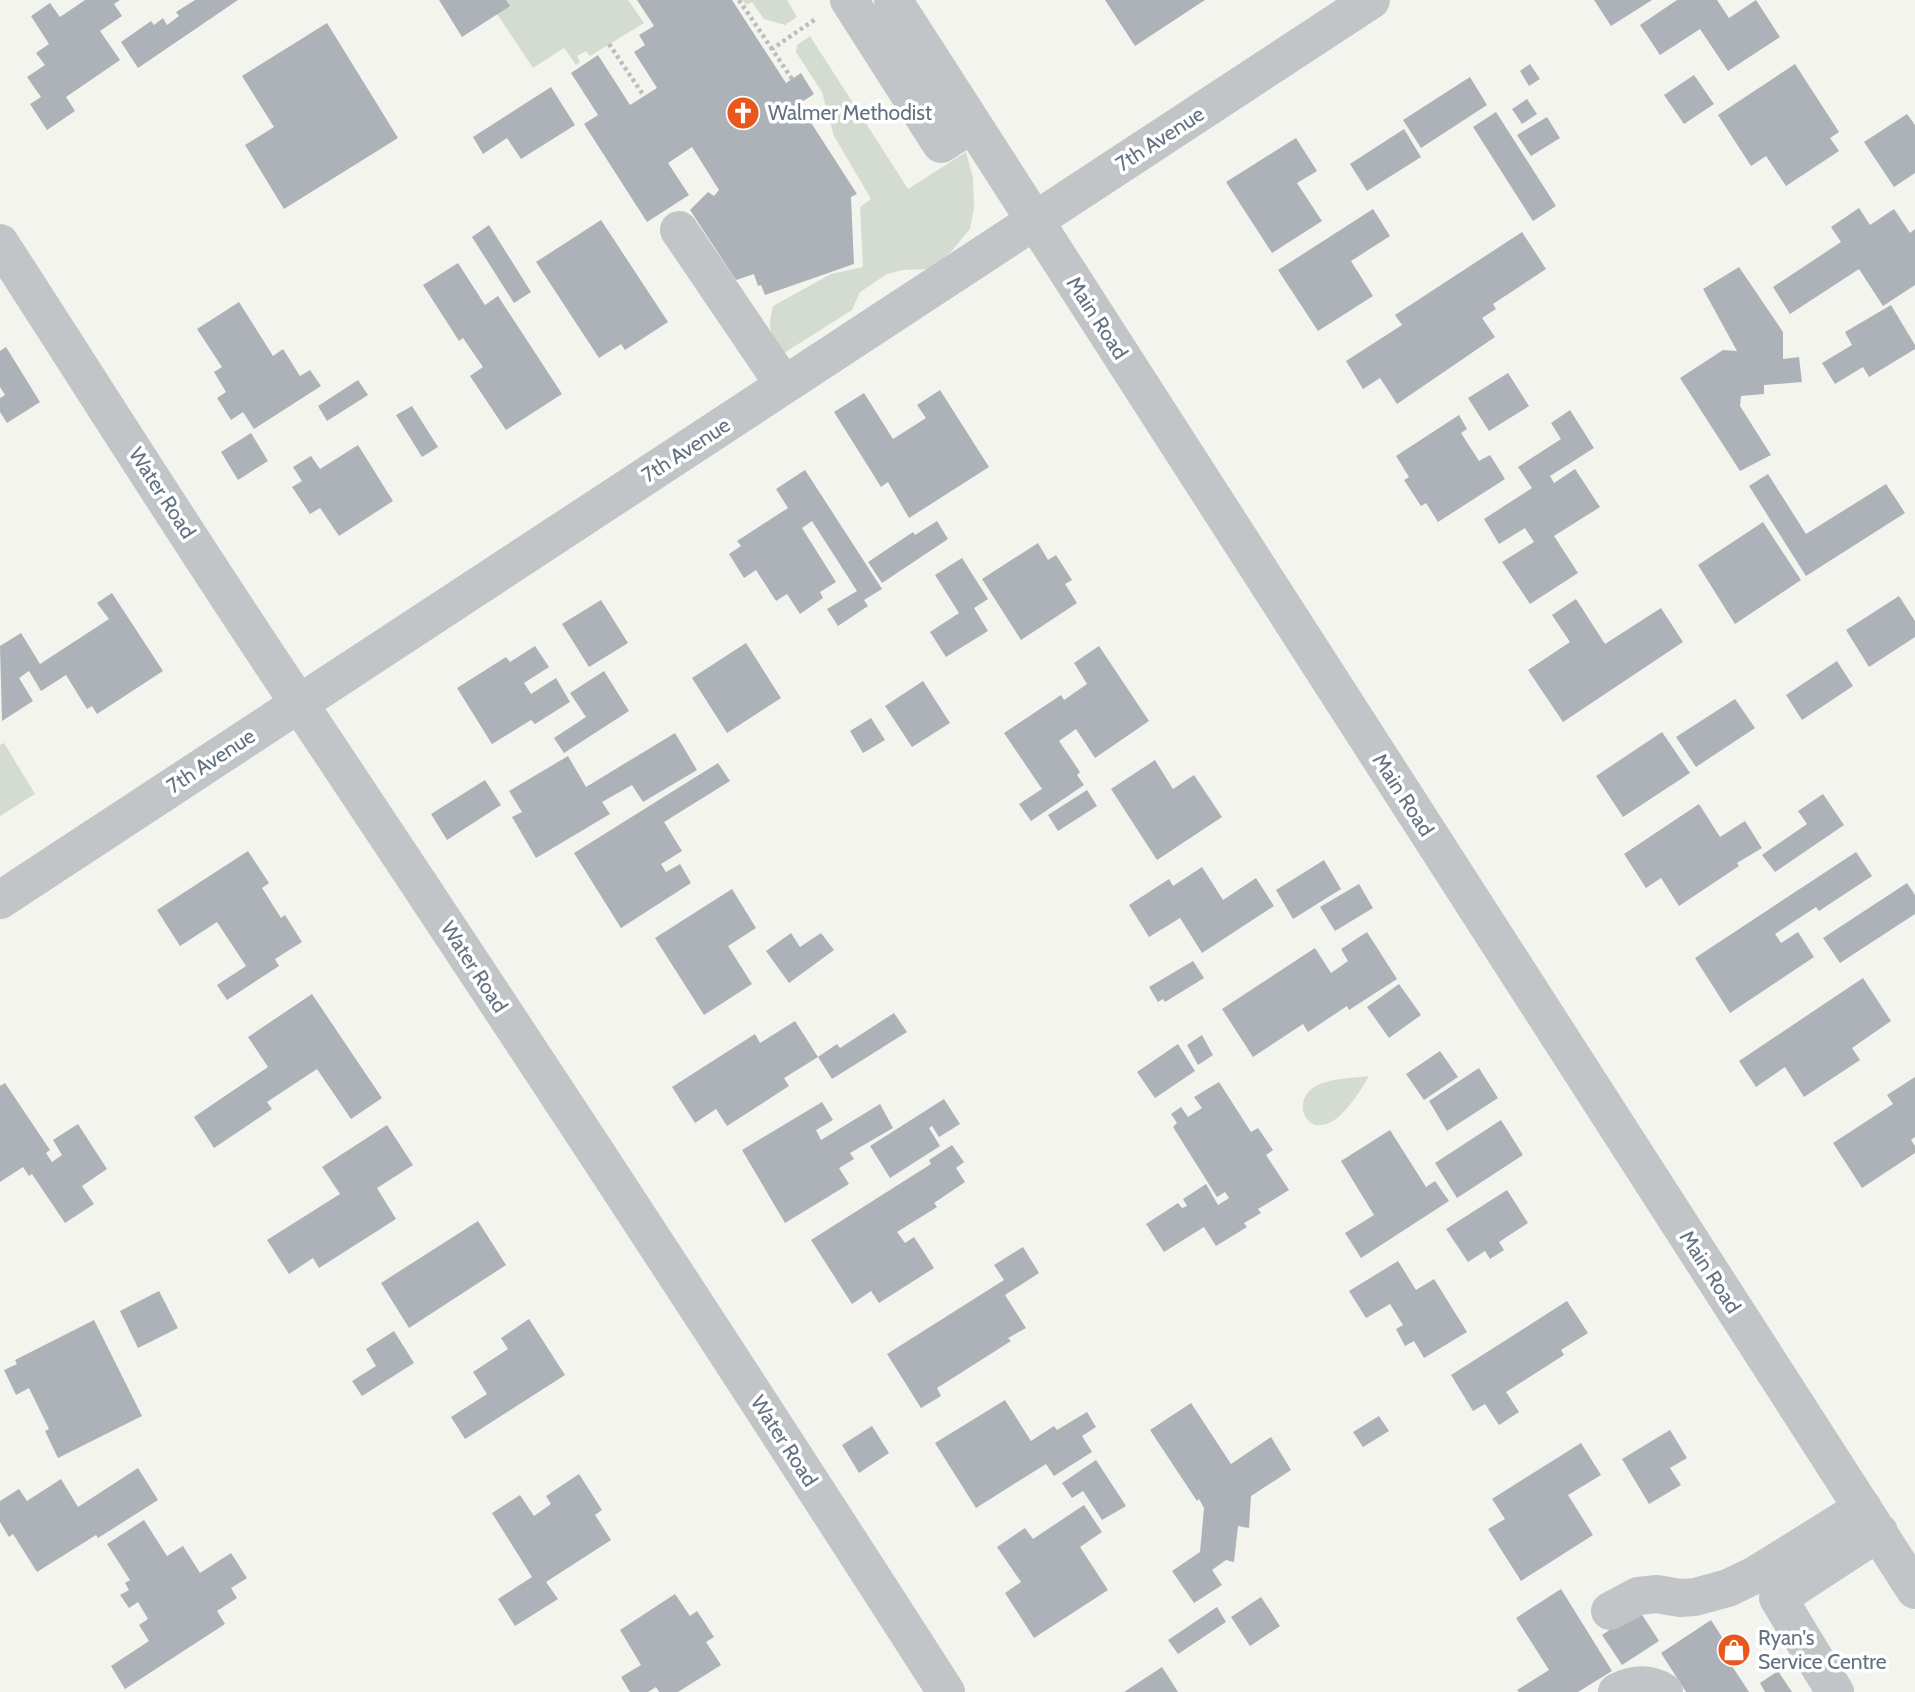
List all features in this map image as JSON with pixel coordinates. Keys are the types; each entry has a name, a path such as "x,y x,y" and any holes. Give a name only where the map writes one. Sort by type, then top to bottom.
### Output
{"street":[{"name":"Main Road","path":"892,0 1915,1590"},
{"name":"7th Avenue","path":"0,900 1371,0"},
{"path":"836,7 941,144 972,124"},
{"path":"679,230 785,385"},
{"name":"Water Road","path":"0,243 946,1692"},
{"path":"1610,1611 1638,1596 1657,1594 1695,1597 1728,1588 1871,1520"},
{"path":"1835,1692 1778,1598 1871,1520"},
{"path":"1617,1692 1636,1685 1645,1685 1664,1692"}],"path":[{"path":"739,0 792,79"},
{"path":"772,49 836,7"},
{"path":"609,44 644,96"}],"shaded area":[{"path":"506,0 628,0 644,23 590,56 586,51 577,56 580,62 576,65 564,48 533,68 497,14"},
{"path":"743,0 787,0 797,17 785,25 764,19 752,2 746,5"},
{"path":"810,36 908,189 966,152 973,178 974,208 970,229 951,252 930,269 903,270 887,274 860,292 852,310 784,353 771,331 773,306 831,274 863,267 860,207 871,199 834,136 822,92 796,52 797,45"},
{"path":"4,743 35,794 0,816 0,745"},
{"path":"1369,1076 1352,1102 1336,1119 1322,1125 1307,1120 1303,1106 1310,1090 1332,1080"}],"building":[{"path":"85,0 120,0 114,4 122,16 100,31 120,60 66,97 75,111 47,130 30,104 41,97 27,77 45,65 36,53 49,44 31,16 50,3 60,17"},
{"path":"195,0 238,0 138,68 121,42 151,21 154,25 163,18 167,25 179,16 176,12"},
{"path":"439,0 506,0 510,6 462,37"},
{"path":"637,0 732,0 786,83 801,73 814,94 799,104 857,194 851,197 854,264 765,295 754,274 736,280 690,210 708,192 714,196 719,190 692,147 668,163 689,195 647,222 584,124 598,115 571,73 598,55 630,105 657,88 634,52 645,45 639,35 654,26"},
{"path":"1105,0 1205,0 1135,46"},
{"path":"1594,0 1652,0 1611,26"},
{"path":"1677,0 1717,0 1729,18 1756,0 1780,37 1728,71 1700,29 1660,55 1640,25"},
{"path":"327,23 398,138 284,209 245,145 274,127 242,76"},
{"path":"1530,64 1540,79 1529,86 1520,71"},
{"path":"1795,64 1839,132 1830,138 1839,151 1786,186 1766,156 1751,166 1718,115"},
{"path":"1694,75 1714,104 1684,124 1664,95"},
{"path":"1470,77 1487,105 1421,148 1403,120"},
{"path":"551,87 575,125 521,159 507,138 483,154 473,137"},
{"path":"1527,99 1537,114 1522,124 1512,109"},
{"path":"1496,112 1556,206 1533,221 1473,127"},
{"path":"1907,114 1915,125 1915,173 1894,187 1864,142"},
{"path":"1547,117 1560,138 1531,156 1517,135"},
{"path":"1404,129 1421,157 1367,191 1350,164"},
{"path":"1296,138 1317,171 1297,183 1322,221 1272,253 1226,182"},
{"path":"1859,208 1870,225 1894,209 1910,233 1915,229 1915,285 1883,306 1859,269 1790,314 1773,287 1841,242 1831,227"},
{"path":"1373,209 1390,236 1351,261 1373,296 1318,331 1278,270"},
{"path":"601,220 668,322 625,350 621,344 599,358 536,262"},
{"path":"489,225 531,292 514,303 472,237"},
{"path":"1522,232 1546,269 1493,304 1496,309 1482,318 1495,337 1397,404 1380,378 1363,389 1346,361 1402,325 1395,315"},
{"path":"458,263 485,305 498,296 562,394 506,430 470,376 483,367 463,338 459,341 423,285"},
{"path":"1739,267 1783,332 1783,359 1799,357 1802,382 1764,385 1764,394 1741,396 1740,406 1771,455 1740,471 1680,378 1723,350 1737,351 1703,289"},
{"path":"239,302 273,356 283,349 300,376 310,370 321,386 254,429 243,412 231,420 217,398 226,392 214,372 222,367 197,329"},
{"path":"1891,305 1915,349 1869,377 1863,367 1835,384 1822,363 1852,345 1845,332"},
{"path":"6,347 40,402 7,423 0,412 0,398 5,395 0,387 0,351"},
{"path":"1508,373 1529,406 1489,431 1468,398"},
{"path":"358,380 368,395 327,421 318,406"},
{"path":"940,390 989,467 909,518 888,482 881,487 834,412 864,393 893,439 926,418 917,405"},
{"path":"412,406 438,447 422,457 396,415"},
{"path":"1570,410 1594,448 1550,476 1554,483 1575,469 1600,507 1554,536 1578,573 1530,604 1502,562 1534,542 1525,528 1499,544 1484,519 1532,488 1518,467 1561,439 1551,423"},
{"path":"1459,415 1467,429 1461,433 1479,461 1490,455 1505,479 1438,522 1426,503 1421,506 1404,480 1409,477 1396,456"},
{"path":"251,433 268,461 238,480 221,452"},
{"path":"358,445 393,501 339,536 320,508 310,514 292,487 302,481 293,467 311,456 320,469"},
{"path":"805,470 882,589 864,600 868,606 838,626 827,609 857,591 812,521 802,528 836,582 820,592 823,598 800,614 787,594 776,601 756,570 744,578 729,554 741,546 737,541 788,508 776,489"},
{"path":"1768,474 1806,534 1886,484 1905,513 1806,576 1749,486"},
{"path":"937,521 948,539 882,583 868,562 913,532 915,535"},
{"path":"1763,522 1801,580 1735,624 1698,565"},
{"path":"1038,543 1048,560 1056,555 1072,580 1065,584 1077,603 1021,640 982,579"},
{"path":"962,558 988,599 974,608 988,631 946,657 930,632 959,613 935,575"},
{"path":"112,593 163,671 97,714 92,706 87,709 66,675 41,691 29,671 19,678 33,701 2,721 0,646 21,633 40,664 109,619 97,603"},
{"path":"1899,596 1915,621 1915,637 1869,667 1846,630"},
{"path":"1576,599 1605,644 1661,608 1683,642 1563,722 1528,670 1570,642 1552,615"},
{"path":"601,600 628,643 589,667 562,624"},
{"path":"746,643 781,698 727,733 692,678"},
{"path":"535,646 549,667 524,683 531,694 556,678 570,702 535,724 531,720 492,744 457,688 506,657 510,662"},
{"path":"1099,646 1149,721 1095,758 1076,729 1059,741 1080,772 1077,775 1084,785 1031,821 1019,804 1042,789 1004,733 1061,695 1064,700 1087,684 1074,663"},
{"path":"1837,661 1853,686 1802,720 1786,695"},
{"path":"604,671 629,711 564,753 554,738 586,717 570,693"},
{"path":"923,681 950,723 912,747 885,706"},
{"path":"1735,699 1755,728 1696,767 1676,737"},
{"path":"871,718 885,740 863,753 850,731"},
{"path":"1662,732 1690,773 1623,817 1596,776"},
{"path":"675,733 697,770 643,802 632,785 602,802 610,814 536,858 512,817 522,812 509,791 568,756 586,787"},
{"path":"1155,760 1173,789 1194,775 1222,817 1157,860 1111,789"},
{"path":"718,763 730,781 664,822 682,851 661,864 666,872 680,864 691,883 621,928 574,853"},
{"path":"485,780 501,805 447,840 431,814"},
{"path":"1087,790 1097,806 1058,831 1048,815"},
{"path":"1823,794 1844,825 1775,872 1762,855 1807,824 1798,811"},
{"path":"1699,804 1720,837 1745,821 1762,848 1679,906 1661,878 1646,888 1624,854"},
{"path":"248,851 269,883 262,888 281,918 285,915 302,942 275,959 279,966 227,1000 217,985 246,966 217,922 180,946 157,910"},
{"path":"1856,852 1872,876 1819,911 1816,907 1775,934 1781,943 1798,932 1814,957 1730,1013 1695,958"},
{"path":"1324,860 1341,889 1293,919 1276,890"},
{"path":"1202,867 1223,900 1256,878 1274,906 1202,953 1180,918 1149,937 1129,905 1169,879 1173,886"},
{"path":"1907,883 1915,895 1915,914 1840,963 1823,938"},
{"path":"1359,884 1373,908 1335,931 1320,907"},
{"path":"732,889 756,928 728,946 752,984 704,1015 655,938"},
{"path":"1367,932 1397,979 1349,1010 1347,1006 1308,1032 1303,1024 1253,1057 1222,1009 1315,948 1331,973 1348,961 1341,949"},
{"path":"791,933 800,947 821,933 834,950 789,983 766,951"},
{"path":"1193,961 1204,978 1165,1002 1163,999 1158,1002 1149,987"},
{"path":"1863,978 1891,1021 1852,1048 1860,1060 1804,1097 1785,1067 1756,1087 1739,1061"},
{"path":"1399,984 1421,1015 1389,1038 1367,1007"},
{"path":"312,994 382,1098 351,1119 317,1069 267,1102 272,1109 214,1148 194,1117 268,1067 248,1037"},
{"path":"894,1013 907,1032 832,1079 818,1057 837,1044 840,1048"},
{"path":"795,1021 818,1057 784,1078 789,1086 727,1126 716,1109 695,1123 672,1087 755,1034 760,1043"},
{"path":"1202,1035 1213,1055 1198,1065 1187,1045"},
{"path":"1178,1044 1195,1071 1155,1098 1137,1072"},
{"path":"1440,1051 1458,1077 1424,1100 1406,1074"},
{"path":"1479,1068 1498,1098 1447,1131 1429,1101"},
{"path":"1915,1077 1915,1137 1911,1140 1915,1153 1862,1188 1833,1143 1893,1104 1887,1095"},
{"path":"1219,1082 1251,1132 1258,1128 1273,1150 1266,1155 1289,1190 1258,1209 1261,1213 1244,1223 1247,1227 1216,1246 1204,1227 1164,1252 1146,1224 1178,1203 1182,1208 1187,1206 1183,1199 1206,1184 1218,1205 1229,1198 1225,1192 1217,1197 1173,1127 1177,1123 1171,1114 1181,1107 1188,1117 1202,1108 1194,1097"},
{"path":"5,1083 50,1150 46,1153 52,1162 62,1155 53,1140 78,1124 107,1169 82,1186 94,1204 65,1223 32,1174 29,1176 23,1167 0,1182 0,1086"},
{"path":"944,1099 960,1124 939,1137 932,1126 929,1128 940,1146 890,1178 870,1146"},
{"path":"822,1102 833,1120 816,1130 821,1140 880,1104 893,1128 850,1153 854,1159 839,1168 849,1184 785,1223 742,1150"},
{"path":"1501,1120 1523,1155 1457,1198 1435,1163"},
{"path":"387,1125 413,1165 377,1188 396,1219 319,1268 313,1258 289,1274 267,1240 340,1194 322,1167"},
{"path":"1390,1130 1426,1187 1435,1181 1449,1201 1361,1258 1345,1233 1374,1215 1341,1161"},
{"path":"952,1145 964,1162 956,1168 965,1182 934,1203 937,1207 897,1232 905,1243 914,1237 934,1268 879,1303 871,1291 852,1304 811,1240 931,1164 929,1160"},
{"path":"1507,1190 1528,1223 1499,1242 1504,1250 1490,1259 1485,1251 1468,1262 1446,1229"},
{"path":"478,1221 506,1265 409,1328 381,1283"},
{"path":"1023,1247 1039,1273 1005,1295 1026,1328 1008,1338 1011,1341 937,1388 941,1396 921,1408 887,1354 1004,1280 994,1265"},
{"path":"1398,1261 1416,1290 1434,1279 1467,1332 1424,1358 1414,1341 1405,1346 1396,1329 1403,1325 1390,1304 1366,1318 1349,1291"},
{"path":"159,1291 178,1328 138,1348 120,1311"},
{"path":"1567,1301 1588,1333 1561,1350 1564,1355 1506,1392 1519,1412 1499,1425 1485,1404 1473,1411 1451,1375"},
{"path":"529,1319 565,1375 465,1439 451,1417 487,1394 473,1372 508,1349 501,1338"},
{"path":"94,1320 142,1416 58,1458 45,1431 49,1429 29,1388 16,1395 4,1370 17,1364 15,1360"},
{"path":"394,1331 414,1363 362,1396 352,1381 376,1366 366,1349"},
{"path":"1005,1400 1031,1441 1054,1426 1057,1430 1087,1412 1096,1427 1082,1436 1092,1452 1054,1476 1046,1464 976,1508 935,1443"},
{"path":"1191,1403 1231,1464 1271,1437 1291,1470 1251,1496 1249,1528 1238,1526 1234,1562 1226,1560 1212,1570 1222,1585 1194,1603 1172,1571 1200,1552 1204,1508 1150,1430"},
{"path":"1379,1416 1389,1431 1363,1447 1353,1432"},
{"path":"872,1426 889,1453 859,1473 842,1445"},
{"path":"1670,1430 1687,1458 1670,1468 1681,1485 1649,1504 1622,1459"},
{"path":"1581,1443 1601,1475 1568,1495 1593,1535 1521,1581 1488,1529 1505,1519 1492,1499"},
{"path":"1096,1460 1126,1506 1102,1520 1083,1491 1072,1498 1062,1483"},
{"path":"138,1468 158,1500 37,1572 13,1534 9,1537 0,1522 0,1501 19,1489 27,1501 61,1479 78,1507"},
{"path":"579,1474 602,1510 595,1515 611,1540 546,1582 558,1599 515,1626 498,1599 532,1577 492,1513 520,1495 534,1516 551,1504 546,1496"},
{"path":"1084,1505 1102,1532 1080,1547 1108,1590 1034,1638 1005,1593 1021,1582 997,1547 1025,1528 1033,1539"},
{"path":"144,1520 167,1556 183,1546 200,1573 231,1553 247,1578 231,1588 237,1598 217,1611 225,1624 125,1689 111,1666 149,1641 139,1625 148,1619 138,1602 129,1608 120,1595 129,1590 125,1583 130,1580 107,1544"},
{"path":"1561,1589 1612,1671 1578,1692 1519,1692 1517,1690 1549,1670 1516,1618"},
{"path":"675,1594 690,1616 697,1611 714,1637 706,1642 721,1665 678,1692 659,1692 656,1687 648,1692 630,1692 621,1677 641,1665 620,1630"},
{"path":"1261,1597 1280,1626 1250,1646 1231,1617"},
{"path":"1217,1607 1226,1622 1178,1654 1168,1640"},
{"path":"1639,1610 1659,1641 1622,1665 1602,1635"},
{"path":"1711,1620 1736,1659 1730,1663 1749,1692 1686,1692 1661,1653"},
{"path":"1162,1667 1178,1692 1124,1692"},
{"path":"1778,1671 1792,1692 1765,1692 1760,1683"}],"place":[{"name":"Walmer Methodist","path":"743,113"},
{"name":"Ryan's Service Centre","path":"1734,1650"}]}
